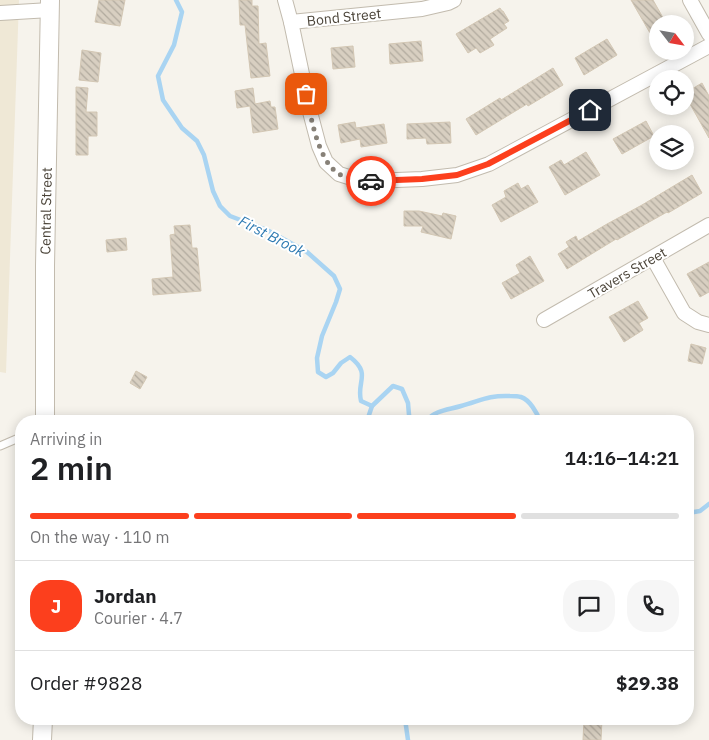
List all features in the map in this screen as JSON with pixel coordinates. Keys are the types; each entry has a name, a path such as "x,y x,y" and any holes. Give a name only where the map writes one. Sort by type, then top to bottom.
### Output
{"street":[{"path":"285,0 292,22 310,112 319,146 326,162 339,174 355,180 422,179 457,175 488,164 709,46"},
{"name":"Bond Street","path":"292,22 422,9 454,0"},
{"path":"690,0 709,34"},
{"path":"0,13 50,5"},
{"name":"Central Street","path":"44,415 50,5"},
{"name":"Travers Street","path":"544,320 709,225"},
{"path":"653,258 684,313 698,322 709,324"},
{"path":"42,740 43,725"}],"lane":[{"path":"0,446 15,440"}],"shaded area":[{"path":"0,0 19,0 6,373 0,372"}],"building":[{"path":"99,0 125,0 120,26 95,22"},
{"path":"239,0 252,0 252,6 258,6 259,44 266,43 270,76 251,78 245,25 240,25"},
{"path":"631,0 653,0 661,15 649,15 649,31"},
{"path":"500,8 509,21 504,24 507,28 490,39 494,45 480,53 476,48 468,53 456,34"},
{"path":"607,39 617,55 584,75 575,58"},
{"path":"421,41 423,61 390,64 389,44"},
{"path":"353,46 355,67 333,69 331,48"},
{"path":"82,50 101,53 98,82 79,80"},
{"path":"553,68 563,85 476,135 466,119"},
{"path":"702,83 709,96 709,138 694,111 694,88"},
{"path":"76,87 88,88 86,112 97,112 97,136 88,136 88,155 76,155"},
{"path":"253,88 255,104 270,101 271,107 275,107 278,129 253,133 250,106 237,108 235,91"},
{"path":"646,121 649,127 649,139 622,154 613,139"},
{"path":"355,122 356,128 384,124 387,143 361,147 360,139 341,143 338,125"},
{"path":"450,122 451,143 427,144 426,138 407,139 407,124"},
{"path":"586,152 600,175 565,195 549,167 561,160 564,165"},
{"path":"692,175 702,193 668,213 616,239 567,269 558,254 569,247 566,242 576,236 578,241"},
{"path":"518,183 521,189 528,185 538,202 501,222 492,205 506,197 504,191"},
{"path":"404,211 419,211 442,216 443,213 456,216 451,239 421,232 423,226 404,226"},
{"path":"190,225 192,248 197,248 201,291 153,295 152,279 173,277 170,235 175,234 174,226"},
{"path":"126,238 127,250 107,252 106,240"},
{"path":"530,256 544,281 511,299 502,283 520,273 516,265"},
{"path":"709,262 709,292 700,297 687,274"},
{"path":"638,301 648,318 639,323 643,330 624,342 609,317"},
{"path":"691,344 706,348 702,364 688,361"},
{"path":"136,371 147,377 140,389 130,383"},
{"path":"584,725 602,725 601,740 583,740"}],"waterway":[{"name":"First Brook","path":"176,0 182,12 174,45 158,76 163,100 182,128 197,141 204,155 213,191 220,206 230,216 267,230 307,252 334,276 340,289 322,336 317,358 318,372 326,377 350,357 357,363 362,373 361,401 372,406 393,386 402,389 408,403 409,415"},
{"name":"First Brook","path":"433,415 496,396 521,397 533,407 537,415"},
{"path":"369,415 372,406"},
{"name":"First Brook","path":"694,512 700,511 709,504"},
{"path":"406,725 408,740"}],"way so far":[{"path":"306,94 319,146 326,162 339,174 355,180 371,181"}],"route":[{"path":"371,181 422,179 457,175 473,170 488,164 590,110"}]}
